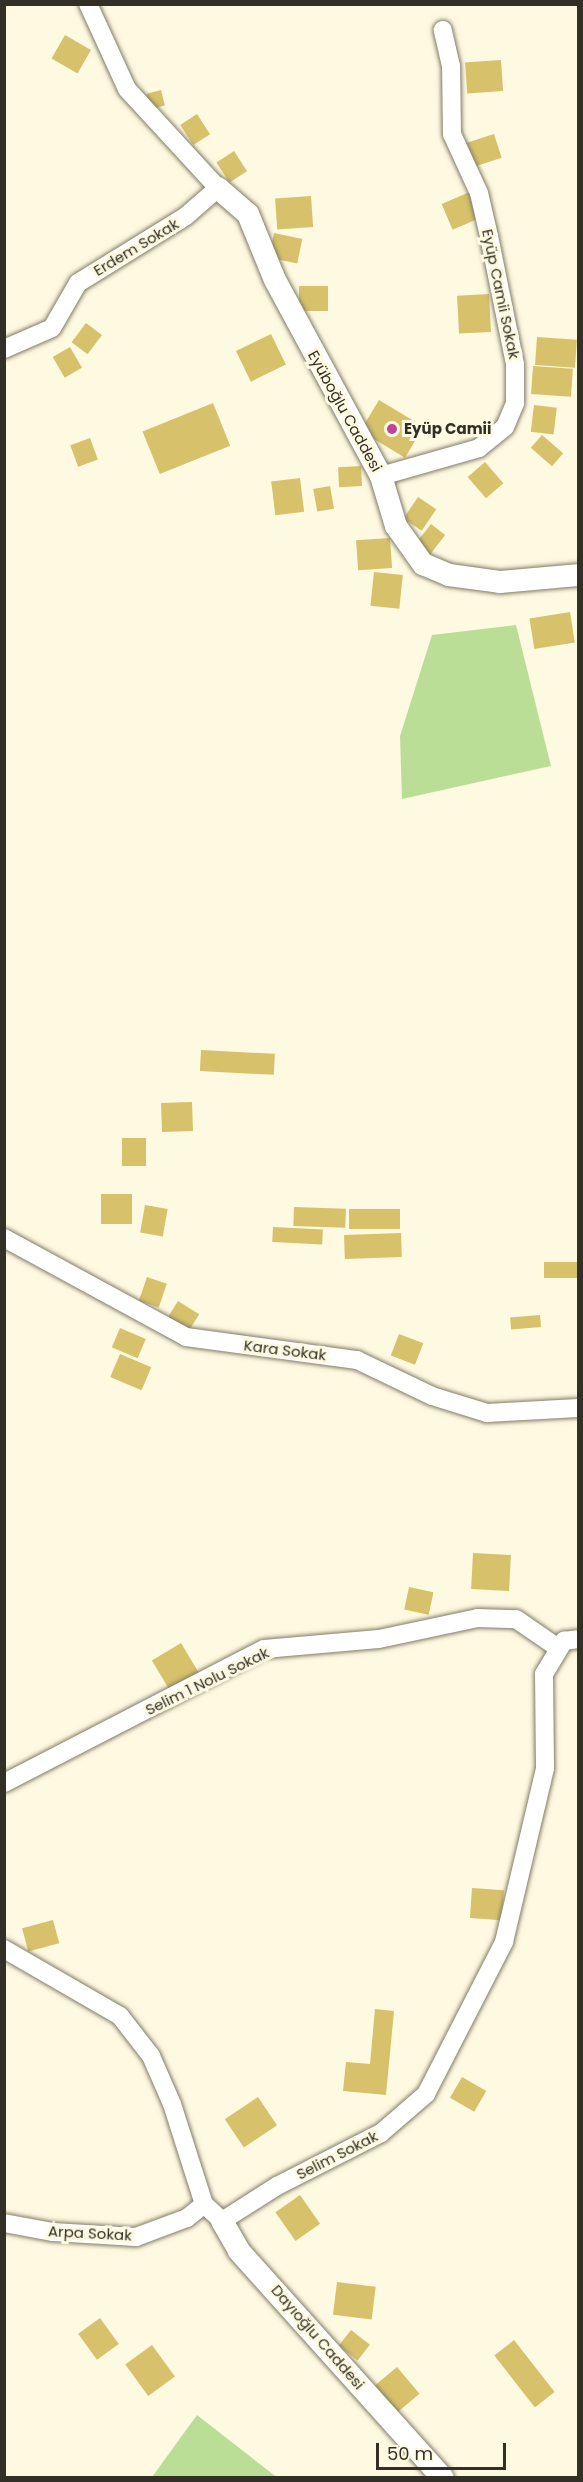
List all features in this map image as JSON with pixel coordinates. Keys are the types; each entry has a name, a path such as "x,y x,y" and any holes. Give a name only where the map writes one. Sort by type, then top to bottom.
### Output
{"street":[{"path":"88,4 127,89 218,188"},
{"name":"Eyüp Camii Sokak","path":"381,476 479,448 505,427 515,403 515,364 479,193 452,134 451,66 443,30"},
{"name":"Erdem Sokak","path":"4,349 52,328 78,283 186,216 218,188"},
{"name":"Eyüboğlu Caddesi","path":"218,188 248,214 275,280 381,476 396,526 423,564 449,575 500,582 579,575"},
{"name":"Kara Sokak","path":"4,1238 186,1337 357,1360 432,1396 487,1413 579,1408"},
{"name":"Selim 1 Nolu Sokak","path":"4,1783 264,1649 379,1639 477,1618 516,1620 558,1648"},
{"path":"558,1648 564,1641 579,1639"},
{"name":"Selim Sokak","path":"222,2221 277,2186 381,2133 426,2094 504,1942 545,1768 544,1674 558,1648"},
{"path":"4,1949 127,2024 151,2056 172,2104 204,2204 222,2221"},
{"name":"Arpa Sokak","path":"4,2223 53,2232 136,2237 186,2218 204,2204"},
{"name":"Dayıoğlu Caddesi","path":"222,2221 239,2251 443,2478"}],"green space":[{"path":"516,625 551,766 402,799 400,736 432,635"},
{"path":"197,2415 274,2475 278,2477 152,2477"}],"building":[{"path":"65,35 91,50 77,73 52,58"},
{"path":"501,60 503,91 467,93 465,63"},
{"path":"161,90 165,106 150,109 146,94"},
{"path":"197,114 210,134 193,145 180,125"},
{"path":"494,134 502,158 473,167 465,143"},
{"path":"234,151 247,171 229,183 216,162"},
{"path":"472,191 483,217 453,230 442,204"},
{"path":"311,196 313,227 277,229 275,199"},
{"path":"274,233 302,239 297,263 269,257"},
{"path":"299,286 328,286 328,311 299,311"},
{"path":"489,294 491,332 459,334 457,296"},
{"path":"86,323 102,335 88,354 72,342"},
{"path":"271,334 286,365 251,382 236,351"},
{"path":"537,337 577,340 575,368 535,365"},
{"path":"70,347 82,368 65,378 53,357"},
{"path":"533,366 573,369 571,397 531,394"},
{"name":"Eyüp Camii","path":"379,400 424,427 405,458 360,431"},
{"path":"213,403 230,446 160,474 143,431"},
{"path":"534,405 557,408 554,435 531,432"},
{"path":"542,435 563,453 552,466 531,448"},
{"path":"90,438 98,460 78,467 70,445"},
{"path":"485,462 503,483 486,498 468,477"},
{"path":"361,466 362,486 339,487 338,467"},
{"path":"300,478 304,512 275,515 271,482"},
{"path":"330,486 334,509 317,512 313,489"},
{"path":"418,497 436,509 422,531 403,519"},
{"path":"431,524 445,535 428,557 414,546"},
{"path":"390,538 392,568 358,570 356,540"},
{"path":"374,572 403,575 399,609 370,606"},
{"path":"570,612 575,643 534,649 530,618"},
{"path":"201,1050 275,1054 274,1075 200,1071"},
{"path":"192,1102 193,1131 162,1132 161,1103"},
{"path":"122,1138 146,1138 146,1166 122,1166"},
{"path":"101,1194 132,1194 132,1224 101,1224"},
{"path":"145,1205 168,1209 163,1237 140,1233"},
{"path":"294,1207 346,1209 345,1228 293,1226"},
{"path":"349,1209 400,1209 400,1229 349,1229"},
{"path":"273,1227 323,1230 322,1245 272,1242"},
{"path":"401,1233 402,1257 345,1259 344,1235"},
{"path":"544,1262 578,1262 578,1278 544,1278"},
{"path":"147,1277 167,1284 159,1307 139,1301"},
{"path":"178,1301 199,1314 188,1333 166,1320"},
{"path":"540,1315 541,1327 511,1330 510,1318"},
{"path":"120,1328 146,1339 138,1358 112,1347"},
{"path":"399,1334 423,1343 415,1365 391,1355"},
{"path":"120,1354 151,1367 142,1390 110,1377"},
{"path":"473,1553 511,1555 509,1591 471,1589"},
{"path":"409,1587 433,1592 429,1615 404,1609"},
{"path":"181,1643 201,1676 172,1694 152,1661"},
{"path":"472,1888 504,1890 502,1920 470,1918"},
{"path":"53,1920 59,1943 28,1951 22,1928"},
{"path":"375,2009 394,2011 386,2095 343,2091 346,2062 370,2064"},
{"path":"462,2077 486,2091 474,2112 450,2098"},
{"path":"258,2097 277,2125 244,2148 225,2119"},
{"path":"300,2195 320,2224 296,2241 275,2212"},
{"path":"337,2282 376,2287 372,2320 333,2315"},
{"path":"100,2318 119,2344 97,2360 78,2334"},
{"path":"351,2330 370,2345 358,2361 339,2346"},
{"path":"514,2340 555,2392 535,2407 494,2355"},
{"path":"152,2345 175,2377 148,2396 125,2364"},
{"path":"397,2367 419,2394 397,2413 374,2386"}],"place":[{"name":"Eyüp Camii","path":"392,429"}]}
